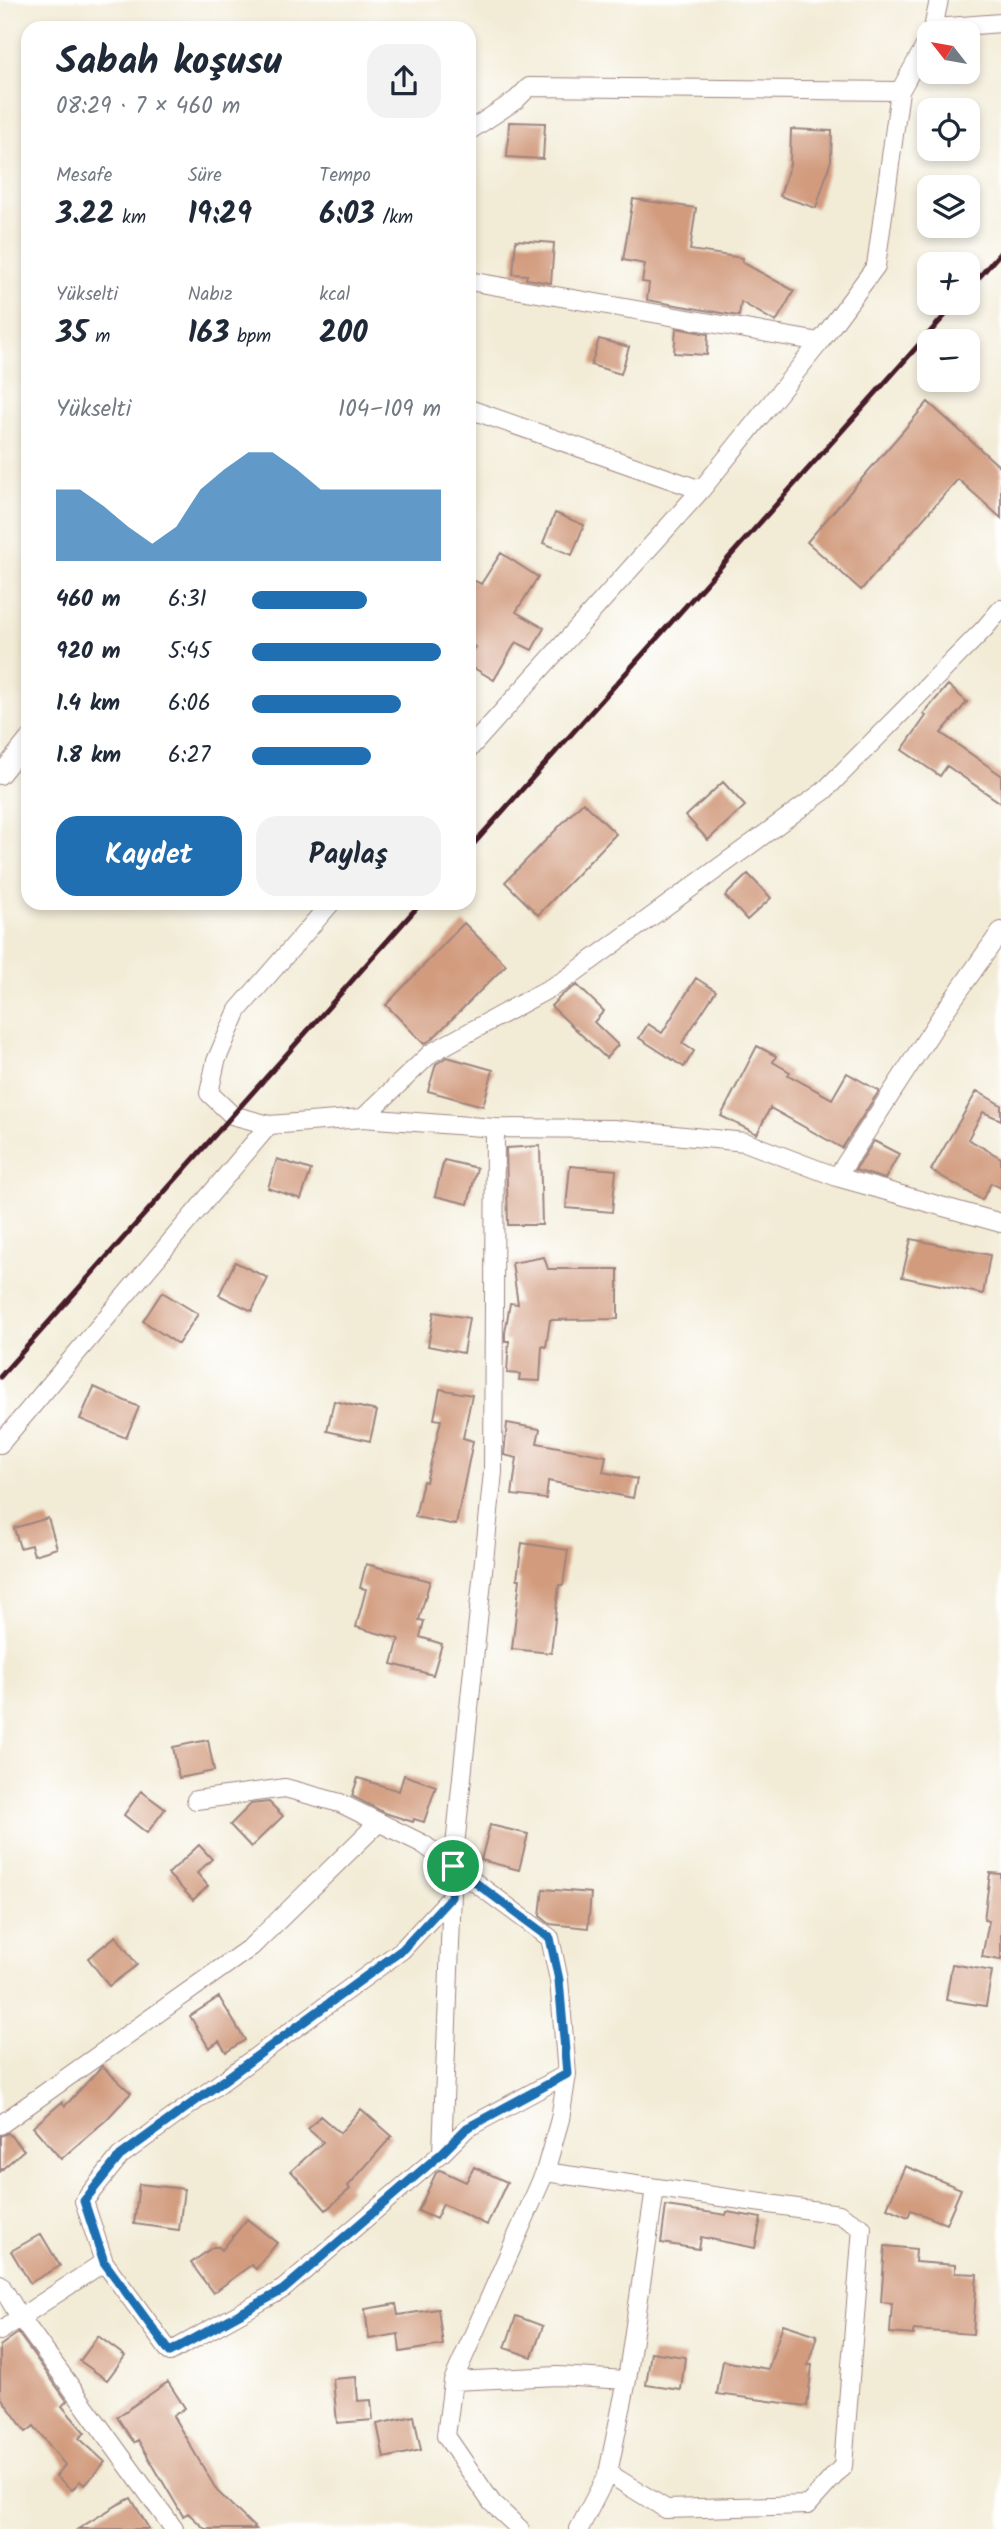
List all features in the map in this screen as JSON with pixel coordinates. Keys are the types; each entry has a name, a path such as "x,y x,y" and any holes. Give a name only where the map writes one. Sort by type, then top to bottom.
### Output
{"street":[{"path":"935,21 939,0"},
{"path":"980,26 1001,23"},
{"path":"476,741 701,490 820,342 876,266 900,91 917,60"},
{"path":"476,126 516,100 529,87 900,91"},
{"path":"476,282 820,342"},
{"path":"476,411 701,490"},
{"path":"363,1118 431,1053 564,981 824,791 985,629 1001,609"},
{"path":"0,775 21,749"},
{"path":"319,910 238,1010 216,1060 209,1093 232,1115 268,1125 363,1118 495,1128 613,1129 745,1142 838,1177 1001,1223"},
{"path":"838,1177 942,1015 1001,931"},
{"path":"0,1444 268,1125"},
{"path":"442,2153 453,1866 493,1472 495,1128"},
{"path":"196,1800 285,1788 340,1802 423,1844 550,1938 559,1980 567,2074 560,2119 545,2172 453,2381 446,2436 492,2503 520,2529"},
{"path":"0,2125 251,1947 379,1822"},
{"path":"451,1897 402,1950 120,2156 84,2201 104,2262 170,2352 283,2290 442,2153 467,2128 567,2074"},
{"path":"545,2172 839,2214 862,2228 844,2466 808,2505 666,2509 608,2473"},
{"path":"579,2529 608,2473 627,2380 655,2189"},
{"path":"0,2331 104,2262"},
{"path":"0,2284 20,2317 174,2529"},
{"path":"453,2381 558,2376 627,2380"}],"building":[{"path":"509,122 545,123 543,159 507,157"},
{"path":"791,129 832,131 831,160 816,208 780,196 790,164"},
{"path":"633,199 696,208 690,250 743,258 742,262 794,291 776,322 741,302 739,316 647,300 649,283 642,282 645,264 623,260"},
{"path":"516,240 554,243 551,283 526,279 527,275 513,274"},
{"path":"676,328 708,334 707,355 674,353"},
{"path":"599,339 629,347 621,374 591,365"},
{"path":"928,402 1001,468 1001,518 958,479 861,590 807,542"},
{"path":"555,513 584,525 572,555 543,543"},
{"path":"501,553 538,577 516,612 544,628 532,650 516,642 494,680 476,669 476,582 481,584"},
{"path":"948,685 967,702 941,733 1001,775 1001,803 947,766 940,776 902,750 926,716 923,714"},
{"path":"723,782 745,806 708,840 686,816"},
{"path":"583,802 616,834 538,915 505,882"},
{"path":"748,874 771,898 747,920 725,896"},
{"path":"464,923 506,965 424,1044 386,1005"},
{"path":"696,978 716,991 682,1043 694,1051 684,1067 639,1038 648,1024 662,1033"},
{"path":"577,985 604,1011 594,1022 618,1045 606,1058 551,1006"},
{"path":"757,1046 776,1056 773,1062 790,1072 788,1075 832,1099 847,1073 879,1091 842,1148 770,1108 757,1134 721,1116"},
{"path":"447,1057 493,1070 483,1106 428,1091 436,1064"},
{"path":"977,1091 1001,1105 1001,1120 983,1112 968,1139 1001,1158 1001,1188 991,1183 982,1200 931,1170"},
{"path":"874,1141 899,1154 885,1179 855,1170"},
{"path":"540,1146 542,1225 508,1225 506,1148"},
{"path":"277,1159 311,1170 301,1199 268,1188"},
{"path":"444,1160 477,1168 468,1204 435,1196"},
{"path":"570,1166 616,1170 612,1212 566,1208"},
{"path":"911,1239 990,1255 983,1294 902,1277"},
{"path":"544,1257 548,1269 618,1269 618,1319 550,1320 546,1347 542,1346 540,1381 519,1380 520,1374 507,1373 509,1341 505,1341 510,1303 518,1304 512,1263"},
{"path":"235,1262 268,1278 252,1311 219,1295"},
{"path":"162,1292 198,1314 178,1344 143,1321"},
{"path":"434,1312 469,1318 463,1353 428,1346"},
{"path":"94,1387 139,1407 126,1438 80,1419"},
{"path":"440,1389 472,1395 463,1438 473,1441 456,1525 415,1517 441,1420 434,1419"},
{"path":"334,1401 377,1411 370,1441 327,1431"},
{"path":"507,1423 540,1429 537,1443 606,1456 603,1472 637,1479 633,1498 548,1481 546,1499 512,1495 517,1458 504,1455"},
{"path":"48,1518 57,1548 34,1555 31,1545 20,1548 14,1528"},
{"path":"522,1543 568,1550 563,1585 559,1585 551,1653 512,1649"},
{"path":"366,1564 430,1581 419,1620 424,1621 420,1637 442,1644 433,1675 392,1664 399,1639 356,1627 366,1589 360,1588"},
{"path":"208,1740 214,1771 179,1778 173,1747"},
{"path":"404,1775 436,1786 424,1822 414,1819 413,1822 385,1813 352,1796 358,1778 399,1791"},
{"path":"141,1791 165,1809 147,1833 124,1815"},
{"path":"269,1802 283,1816 251,1847 230,1825 251,1804"},
{"path":"490,1825 528,1834 519,1870 481,1860"},
{"path":"199,1845 212,1859 197,1873 208,1886 193,1900 168,1874"},
{"path":"990,1873 1001,1874 1001,1960 982,1957 989,1921 984,1920"},
{"path":"543,1889 591,1893 588,1928 550,1924 540,1916"},
{"path":"116,1936 137,1965 109,1986 88,1958"},
{"path":"952,1964 992,1971 986,2006 946,2000"},
{"path":"219,1997 245,2040 226,2052 219,2041 209,2048 190,2016"},
{"path":"102,2066 131,2093 106,2120 61,2159 33,2127 62,2102 65,2106"},
{"path":"361,2109 392,2136 348,2186 350,2189 326,2210 291,2171 323,2142 308,2129 320,2116 340,2133"},
{"path":"8,2133 24,2150 0,2171 0,2136"},
{"path":"905,2166 961,2189 946,2224 911,2210 908,2217 887,2208"},
{"path":"474,2167 507,2182 487,2225 443,2204 436,2219 418,2211 436,2173 440,2170 466,2182"},
{"path":"139,2184 184,2189 179,2230 134,2224"},
{"path":"666,2206 761,2218 755,2248 701,2237 699,2249 661,2243"},
{"path":"247,2219 277,2243 256,2269 251,2265 213,2293 191,2263 213,2247 222,2250"},
{"path":"41,2234 60,2266 30,2283 11,2251"},
{"path":"885,2246 916,2249 915,2262 955,2265 955,2273 977,2274 973,2334 914,2330 914,2335 890,2333 892,2303 881,2302"},
{"path":"396,2304 398,2315 438,2309 443,2345 400,2352 398,2334 369,2339 365,2309"},
{"path":"516,2316 543,2326 532,2357 505,2348"},
{"path":"783,2324 817,2335 808,2365 812,2365 807,2406 717,2394 723,2361 768,2369"},
{"path":"18,2333 67,2401 62,2406 85,2433 79,2438 105,2462 84,2485 80,2481 72,2490 56,2476 65,2465 34,2426 26,2432 0,2396 0,2346"},
{"path":"98,2336 125,2356 107,2380 80,2361"},
{"path":"651,2352 685,2357 681,2390 646,2385"},
{"path":"356,2377 358,2401 371,2400 373,2420 337,2423 333,2379"},
{"path":"168,2382 185,2408 173,2416 217,2491 256,2529 205,2529 188,2513 183,2516 138,2440 134,2443 117,2417"},
{"path":"414,2416 421,2450 384,2458 377,2424"},
{"path":"131,2498 149,2529 78,2529 119,2504"}],"railway":[{"path":"980,276 1001,252"},
{"path":"476,841 945,315"},
{"path":"0,1377 415,910"}],"route":[{"path":"453,1866 550,1938 559,1980 567,2074 467,2128 442,2153 283,2290 170,2352 104,2262 84,2201 120,2156 402,1950 451,1897 453,1866"}]}
